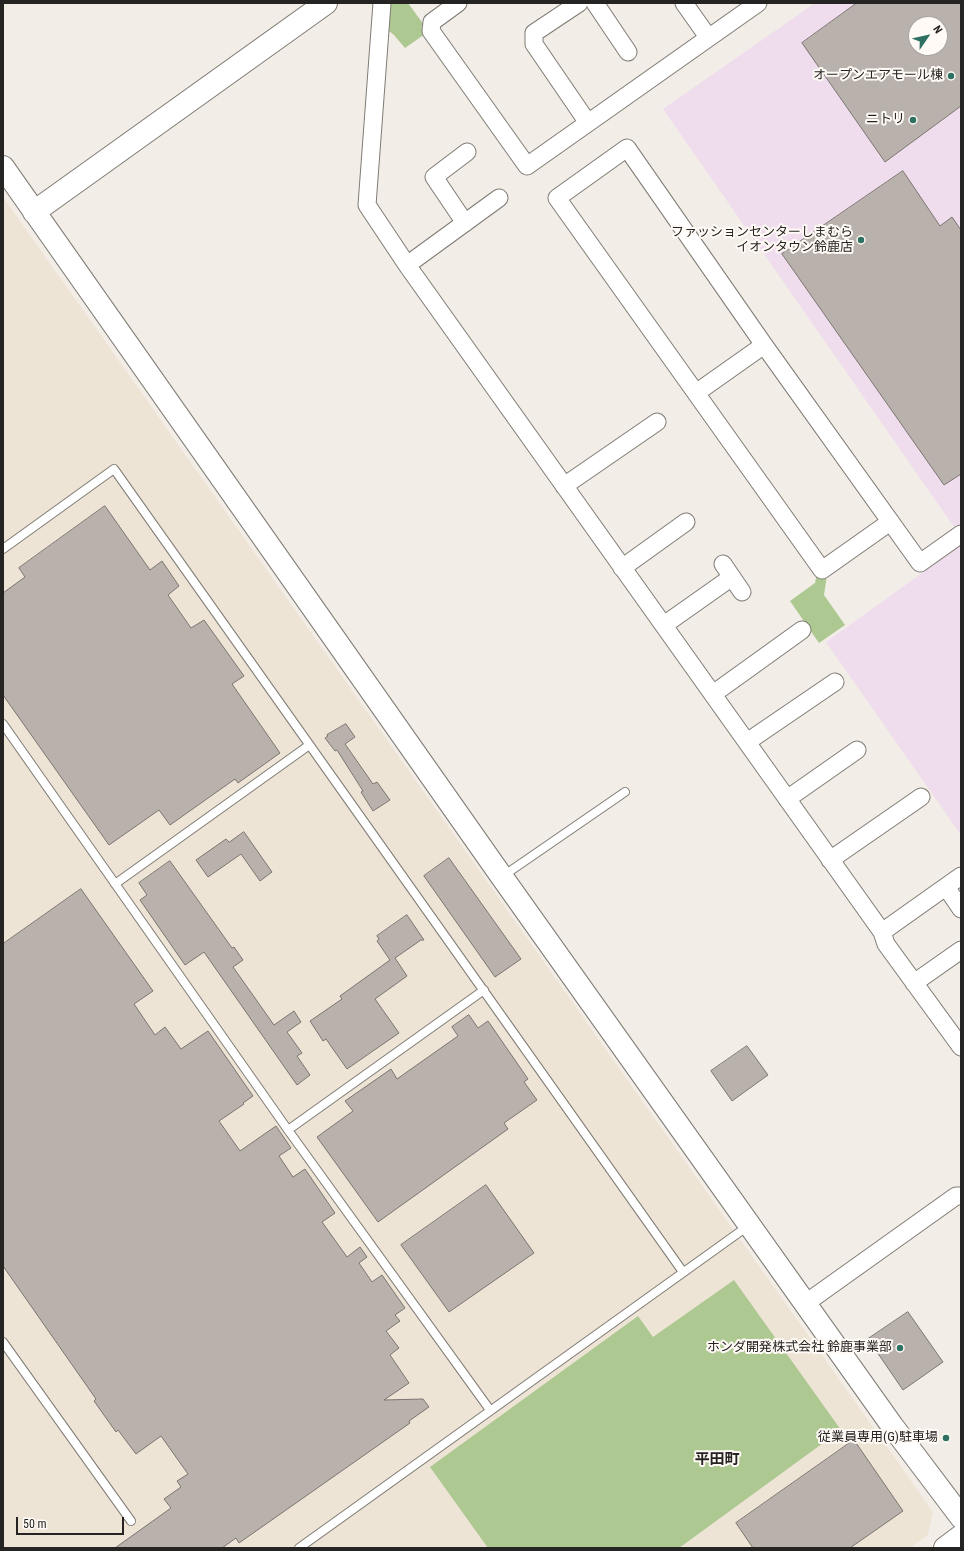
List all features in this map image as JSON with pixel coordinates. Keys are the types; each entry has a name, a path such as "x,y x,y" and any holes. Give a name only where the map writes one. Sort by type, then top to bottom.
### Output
{"street":[{"path":"34,212 326,3"},
{"path":"382,3 367,205 407,265 882,932 886,944 961,1048"},
{"path":"458,3 432,22 432,31 528,166 758,3"},
{"path":"579,3 534,33 534,44 588,123"},
{"path":"595,3 628,52"},
{"path":"684,3 708,37"},
{"path":"890,522 822,570 557,198 627,148 764,345 920,563 961,534"},
{"path":"465,222 434,177 467,152"},
{"path":"3,168 502,877 751,1224 889,1420 961,1517"},
{"path":"407,265 499,198"},
{"path":"696,393 764,345"},
{"path":"564,486 657,422"},
{"path":"622,568 686,522"},
{"path":"664,625 728,571 742,592"},
{"path":"713,694 802,630"},
{"path":"747,742 835,682"},
{"path":"787,799 858,750"},
{"path":"830,860 921,797"},
{"path":"882,932 961,876"},
{"path":"946,887 961,909"},
{"path":"914,983 961,950"},
{"path":"806,1303 956,1196 961,1196"},
{"path":"944,1548 961,1536"}],"lane":[{"path":"3,549 114,469 308,746 484,990 683,1272"},
{"path":"3,724 288,1130 490,1410"},
{"path":"115,884 308,746"},
{"path":"502,877 625,792"},
{"path":"288,1130 484,990"},
{"path":"299,1548 751,1224"},
{"path":"3,1342 131,1521"}],"shaded area":[{"path":"815,3 961,3 961,537 663,109"},
{"path":"3,197 933,1512 928,1535 910,1548 3,1548"},
{"path":"961,545 961,835 826,642"}],"green space":[{"path":"387,3 408,3 424,25 421,27 425,34 405,48 394,35 385,28"},
{"path":"817,573 827,575 824,595 845,625 819,643 790,601 815,583"},
{"path":"734,1280 841,1430 679,1548 488,1548 430,1467 638,1316 653,1337"}],"building":[{"path":"857,3 961,3 961,106 885,162 802,43"},
{"path":"903,171 940,226 952,217 961,230 961,474 944,485 782,254"},
{"path":"105,506 150,570 162,561 179,586 168,595 191,628 204,620 244,676 232,684 280,753 238,783 235,779 170,825 159,810 109,845 3,695 3,593 25,577 19,568"},
{"path":"346,724 355,737 345,744 373,784 377,782 390,800 373,811 361,792 363,791 337,750 335,751 325,738 328,736 327,735"},
{"path":"244,832 272,872 260,881 241,854 208,877 196,860 226,839 229,842"},
{"path":"449,858 521,959 495,977 424,876"},
{"path":"170,861 232,948 234,947 243,960 233,967 274,1025 294,1011 301,1022 287,1032 302,1053 297,1056 310,1075 297,1085 204,952 185,965 140,900 147,895 139,883"},
{"path":"81,889 153,991 134,1004 155,1035 165,1027 181,1049 208,1031 253,1096 219,1121 240,1151 276,1126 291,1148 279,1156 293,1177 305,1169 335,1213 322,1222 347,1257 360,1247 367,1257 359,1263 372,1282 382,1275 405,1308 395,1315 400,1321 386,1331 399,1348 390,1355 409,1383 384,1400 423,1399 429,1407 409,1421 410,1423 239,1543 236,1538 222,1548 115,1548 171,1508 164,1499 181,1487 177,1481 188,1474 161,1436 136,1454 118,1430 116,1432 94,1401 96,1399 3,1266 3,944"},
{"path":"407,915 424,940 421,940 395,958 407,976 375,999 399,1033 347,1069 326,1039 323,1041 310,1021 342,999 340,996 390,960 377,941 379,939 377,936"},
{"path":"469,1015 478,1028 488,1021 528,1079 524,1082 537,1100 504,1123 508,1129 378,1222 317,1137 353,1111 345,1101 391,1069 397,1079 458,1036 452,1027"},
{"path":"747,1046 768,1075 732,1101 711,1071"},
{"path":"486,1185 534,1253 449,1312 401,1245"},
{"path":"908,1312 943,1362 903,1390 868,1339"},
{"path":"854,1440 903,1511 850,1548 753,1548 736,1523"}],"place":[{"name":"オープンエアモール棟","path":"951,76"},
{"name":"ニトリ","path":"913,120"},
{"name":"ファッションセンターしまむら イオンタウン鈴鹿店","path":"861,240"},
{"name":"ホンダ開発株式会社 鈴鹿事業部","path":"900,1348"},
{"name":"従業員専用(G)駐車場","path":"946,1438"}],"district":[{"name":"平田町","path":"717,1460"}]}
